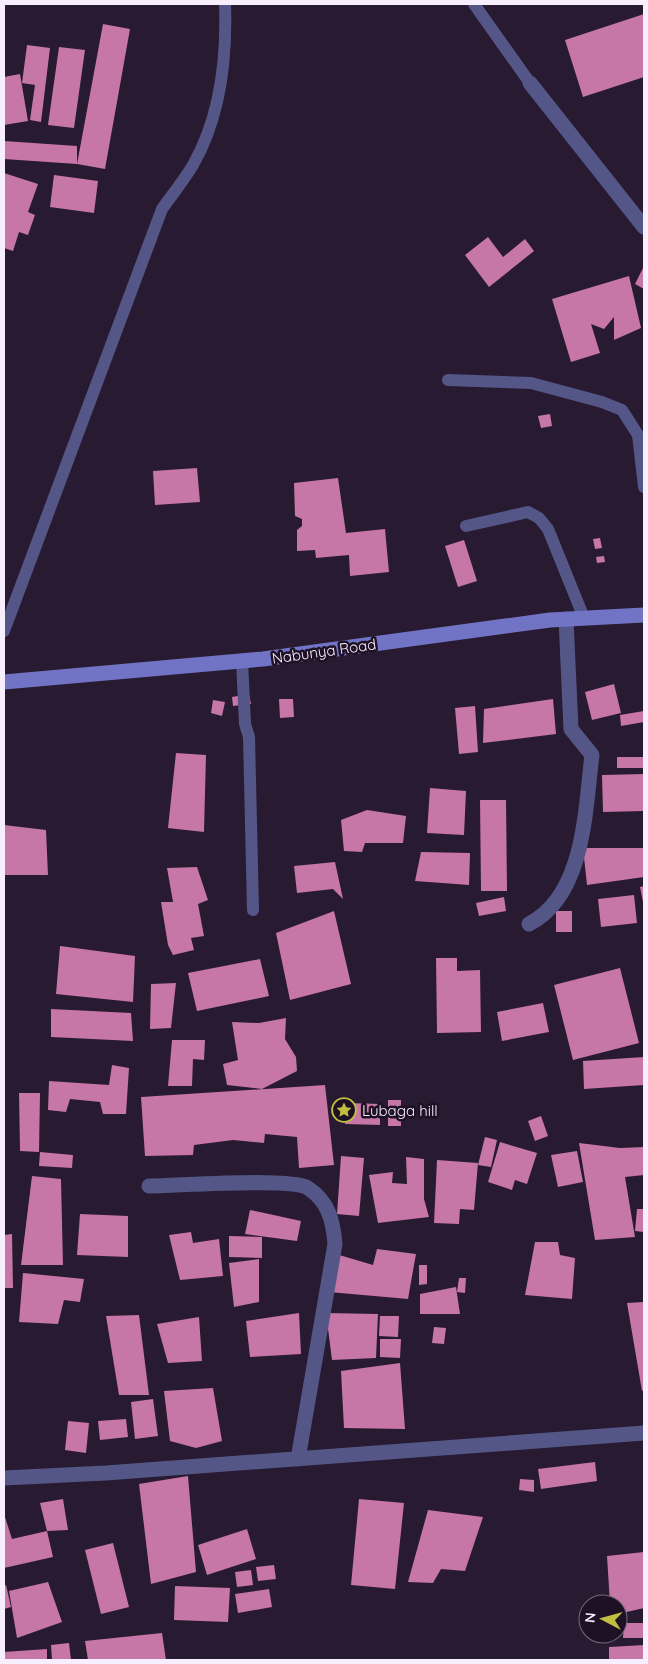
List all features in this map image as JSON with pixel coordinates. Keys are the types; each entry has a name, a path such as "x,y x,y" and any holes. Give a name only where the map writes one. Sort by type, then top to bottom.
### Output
{"main road":[{"name":"Nabunya Road","path":"4,682 242,661 566,619 644,615"}],"street":[{"path":"530,83 644,227"},
{"path":"529,924 538,920 568,883 580,843 592,755 571,729 566,619"},
{"path":"149,1186 283,1182 307,1187 325,1203 333,1220 335,1244 298,1459"},
{"path":"4,1478 106,1473 643,1435"}],"lane":[{"path":"4,631 162,209 194,164 218,104 227,40 225,4"},
{"path":"474,4 530,83"},
{"path":"448,380 531,383 602,402 622,410 638,435 644,487"},
{"path":"466,526 528,512 539,518 548,529 584,618"},
{"path":"242,661 245,724 249,736 253,910"}],"building":[{"path":"644,14 644,77 583,97 565,40"},
{"path":"103,24 130,29 105,169 77,164"},
{"path":"27,45 50,48 41,122 30,120 35,85 22,83"},
{"path":"59,47 85,50 74,128 48,125"},
{"path":"20,74 28,121 4,125 4,77"},
{"path":"4,141 77,146 77,164 4,159"},
{"path":"4,173 38,184 28,212 35,215 28,235 19,232 13,251 4,248"},
{"path":"54,175 98,181 94,213 50,207"},
{"path":"488,237 503,257 525,239 534,251 489,287 465,255"},
{"path":"644,266 644,289 635,284"},
{"path":"629,276 641,328 614,340 614,317 604,329 591,324 600,353 571,362 552,299"},
{"path":"550,414 552,426 541,428 538,416"},
{"path":"197,468 200,502 155,505 153,471"},
{"path":"338,478 346,533 385,529 389,572 350,576 349,555 316,558 315,550 297,551 297,530 302,526 302,519 295,516 294,483"},
{"path":"600,538 602,548 595,549 593,539"},
{"path":"464,540 477,581 458,587 445,546"},
{"path":"604,556 605,562 597,563 596,557"},
{"path":"614,684 621,713 592,720 585,692"},
{"path":"249,694 251,704 233,706 232,697"},
{"path":"279,699 293,699 294,717 280,718"},
{"path":"553,699 556,734 483,743 484,709"},
{"path":"213,700 225,702 222,716 211,713"},
{"path":"475,706 478,752 459,754 455,708"},
{"path":"644,711 644,722 621,726 620,715"},
{"path":"176,753 206,755 204,832 168,828"},
{"path":"617,757 644,757 643,768 617,768"},
{"path":"644,774 644,811 603,812 602,775"},
{"path":"430,788 466,791 464,835 427,833"},
{"path":"480,800 506,800 507,891 481,891"},
{"path":"367,810 406,816 403,843 365,843 362,852 344,851 341,820"},
{"path":"4,825 46,830 48,875 4,875"},
{"path":"583,848 644,848 644,877 587,885"},
{"path":"421,852 470,853 469,885 415,881"},
{"path":"335,862 343,899 333,889 297,893 294,866"},
{"path":"197,867 208,900 198,904 204,936 191,938 194,950 173,955 168,945 161,902 173,902 167,868"},
{"path":"644,886 644,902 643,902 640,887"},
{"path":"634,895 637,923 601,927 598,899"},
{"path":"504,897 506,911 479,916 476,903"},
{"path":"334,911 351,984 290,1000 276,933"},
{"path":"556,911 572,911 572,932 556,932"},
{"path":"60,946 135,956 133,1002 56,994"},
{"path":"436,958 457,958 457,971 480,970 481,1032 437,1033"},
{"path":"260,959 269,996 197,1011 188,973"},
{"path":"620,968 639,1043 573,1060 554,985"},
{"path":"176,983 171,1028 150,1029 151,984"},
{"path":"543,1003 549,1032 502,1041 497,1012"},
{"path":"51,1009 131,1013 133,1041 51,1037"},
{"path":"286,1018 285,1039 296,1057 297,1071 262,1089 227,1085 223,1064 238,1060 232,1022 259,1023"},
{"path":"172,1040 205,1040 204,1060 193,1059 192,1086 168,1086"},
{"path":"644,1057 644,1085 584,1089 583,1061"},
{"path":"112,1065 129,1068 126,1114 103,1114 100,1102 70,1099 66,1112 48,1110 49,1081 109,1085"},
{"path":"325,1085 334,1165 299,1168 297,1137 265,1134 264,1143 233,1140 194,1145 193,1155 145,1156 141,1097"},
{"path":"19,1093 40,1093 39,1152 20,1151"},
{"path":"388,1100 401,1100 401,1126 388,1126"},
{"path":"346,1103 380,1104 380,1125 345,1124"},
{"path":"541,1116 548,1136 535,1141 528,1121"},
{"path":"485,1137 497,1140 491,1167 478,1165"},
{"path":"500,1142 537,1153 527,1184 515,1180 512,1190 488,1182"},
{"path":"579,1143 620,1148 644,1147 644,1175 625,1177 635,1237 595,1240"},
{"path":"577,1151 583,1182 558,1187 551,1155"},
{"path":"40,1152 73,1155 72,1168 39,1166"},
{"path":"341,1156 364,1158 359,1216 337,1214"},
{"path":"406,1157 424,1159 424,1199 429,1217 378,1223 369,1175 393,1172 392,1183 407,1184"},
{"path":"437,1160 478,1163 474,1210 460,1209 459,1224 434,1223"},
{"path":"32,1176 61,1179 63,1265 21,1265"},
{"path":"637,1209 644,1209 644,1232 635,1231"},
{"path":"250,1210 301,1221 297,1241 245,1234"},
{"path":"80,1214 128,1216 128,1257 77,1255"},
{"path":"191,1232 193,1243 219,1239 223,1276 180,1280 169,1235"},
{"path":"12,1234 13,1288 4,1288 4,1235"},
{"path":"229,1236 262,1237 262,1258 229,1257"},
{"path":"535,1242 558,1242 560,1255 575,1258 572,1299 525,1295"},
{"path":"377,1249 416,1254 408,1299 329,1292 336,1254 373,1265"},
{"path":"259,1259 259,1302 234,1307 229,1263"},
{"path":"419,1265 427,1265 427,1284 419,1285"},
{"path":"23,1273 84,1279 80,1302 64,1300 58,1324 19,1322"},
{"path":"459,1278 466,1278 465,1293 457,1292"},
{"path":"456,1287 460,1314 420,1314 420,1294"},
{"path":"644,1302 644,1390 642,1391 627,1303"},
{"path":"299,1313 301,1354 250,1357 246,1321"},
{"path":"326,1313 378,1314 376,1358 332,1360"},
{"path":"139,1315 149,1395 119,1395 106,1316"},
{"path":"380,1316 399,1316 398,1337 379,1336"},
{"path":"199,1317 202,1361 168,1363 157,1324"},
{"path":"434,1327 446,1328 444,1344 432,1343"},
{"path":"380,1339 401,1339 400,1358 380,1357"},
{"path":"400,1363 405,1429 344,1428 341,1371"},
{"path":"213,1388 222,1441 196,1448 170,1441 164,1391"},
{"path":"153,1399 158,1436 135,1439 131,1402"},
{"path":"126,1419 128,1437 100,1440 98,1421"},
{"path":"68,1421 89,1423 86,1453 65,1450"},
{"path":"595,1462 597,1481 541,1489 538,1469"},
{"path":"188,1476 196,1572 151,1584 139,1484"},
{"path":"520,1479 534,1480 534,1492 519,1490"},
{"path":"63,1499 68,1530 47,1531 40,1503"},
{"path":"359,1499 404,1503 395,1589 351,1585"},
{"path":"428,1510 483,1517 465,1571 441,1569 433,1583 408,1582"},
{"path":"4,1514 12,1539 47,1531 53,1557 4,1568"},
{"path":"247,1529 256,1559 207,1575 198,1545"},
{"path":"113,1543 129,1607 101,1614 85,1550"},
{"path":"644,1552 644,1608 628,1612 628,1594 609,1594 607,1556"},
{"path":"274,1565 276,1579 258,1581 256,1567"},
{"path":"251,1570 253,1585 237,1587 235,1572"},
{"path":"48,1582 62,1622 17,1638 9,1591"},
{"path":"6,1585 11,1607 4,1609 4,1586"},
{"path":"175,1586 230,1588 228,1622 174,1620"},
{"path":"269,1589 272,1607 238,1613 235,1594"},
{"path":"628,1623 644,1623 644,1638 628,1638"},
{"path":"162,1633 166,1660 88,1660 85,1641"},
{"path":"69,1643 71,1660 52,1660 51,1645"},
{"path":"644,1645 644,1660 609,1660 609,1647"},
{"path":"47,1649 47,1660 5,1660 4,1652"}],"place":[{"name":"Lubaga hill","path":"344,1110"}]}
